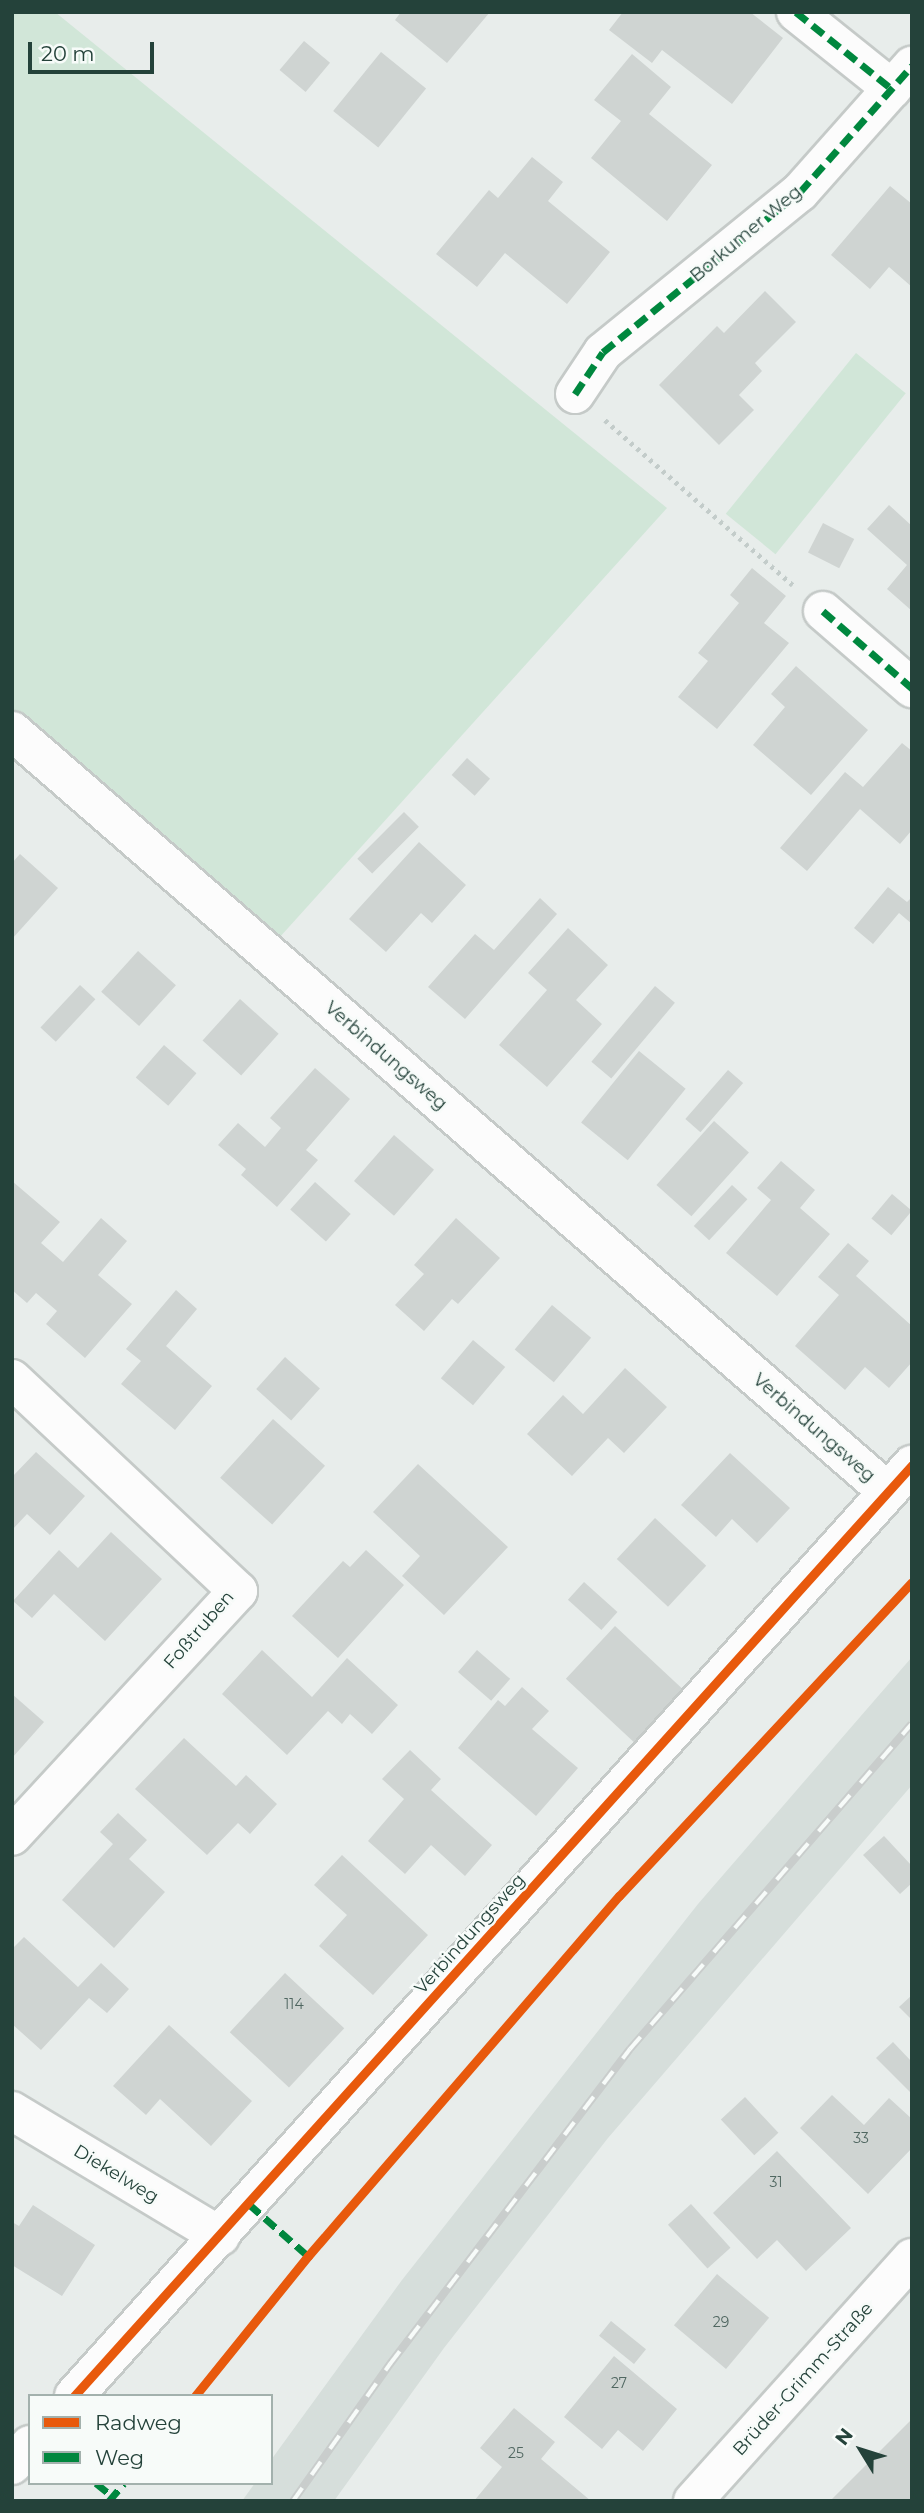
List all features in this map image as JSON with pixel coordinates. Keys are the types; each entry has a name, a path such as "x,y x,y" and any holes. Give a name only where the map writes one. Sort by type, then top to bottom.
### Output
{"street":[{"path":"796,12 902,77"},
{"name":"Borkumer Weg","path":"575,394 603,352 800,191 902,77"},
{"path":"823,611 912,688"},
{"name":"Verbindungsweg","path":"12,731 900,1478 76,2394"},
{"name":"Foßtruben","path":"12,1378 238,1591 12,1836"},
{"name":"Diekelweg","path":"12,2111 220,2236"},
{"name":"Brüder-Grimm-Straße","path":"693,2501 912,2258"},
{"path":"12,2465 28,2447"}],"path":[{"path":"575,394 823,611"}],"shaded area":[{"path":"912,1657 912,1785 608,2138 444,2348 334,2501 242,2501 254,2485 273,2485 273,2457 402,2280 698,1904"}],"green space":[{"path":"12,12 55,12 667,508 270,948 12,729"},
{"path":"856,353 906,393 775,554 726,514"}],"building":[{"path":"401,12 490,12 447,63 395,20"},
{"path":"623,12 750,12 783,38 732,104 662,50 652,63 609,30"},
{"path":"304,41 330,63 306,92 280,70"},
{"path":"381,52 426,89 378,148 333,111"},
{"path":"632,54 671,87 649,114 712,165 667,221 591,158 621,121 594,100"},
{"path":"532,157 563,182 548,201 610,252 567,304 505,253 477,287 436,254 489,190 498,198"},
{"path":"890,186 912,204 912,287 889,267 870,289 831,255"},
{"path":"765,291 796,322 755,363 762,371 739,395 754,410 719,445 659,385 717,326 724,333"},
{"path":"889,505 912,526 912,611 887,589 907,565 867,529"},
{"path":"823,523 854,539 839,568 808,552"},
{"path":"752,568 786,596 764,623 789,643 717,729 678,697 708,661 698,653 739,603 730,595"},
{"path":"796,666 868,730 811,795 753,745 785,707 771,694"},
{"path":"902,743 912,751 912,830 900,844 860,809 807,871 780,848 845,772 863,787"},
{"path":"467,758 490,779 475,796 452,775"},
{"path":"404,812 419,827 372,874 357,859"},
{"path":"419,842 466,885 432,923 421,913 386,952 349,919"},
{"path":"20,854 58,888 12,939 12,863"},
{"path":"888,887 907,902 912,897 912,924 899,913 873,944 854,928"},
{"path":"540,898 557,914 465,1019 428,987 475,934 494,950"},
{"path":"568,928 608,965 576,1000 602,1024 547,1087 499,1045 547,990 528,973"},
{"path":"138,951 176,985 139,1026 101,992"},
{"path":"80,985 95,999 56,1042 40,1027"},
{"path":"655,986 675,1003 611,1079 591,1062"},
{"path":"240,999 279,1034 241,1075 203,1041"},
{"path":"164,1045 196,1073 168,1106 136,1077"},
{"path":"639,1051 686,1089 628,1160 581,1122"},
{"path":"315,1068 350,1099 306,1150 318,1160 277,1207 241,1175 246,1169 218,1145 238,1123 265,1147 281,1128 270,1118"},
{"path":"728,1070 743,1083 700,1132 685,1119"},
{"path":"714,1121 749,1152 691,1216 656,1185"},
{"path":"394,1135 434,1170 394,1216 354,1181"},
{"path":"781,1161 815,1190 800,1208 830,1234 777,1296 726,1253 771,1200 757,1188"},
{"path":"12,1181 60,1222 41,1243 63,1262 101,1218 127,1241 98,1275 132,1304 85,1358 46,1324 57,1311 36,1293 27,1303 12,1290"},
{"path":"315,1182 351,1214 326,1242 290,1209"},
{"path":"732,1185 747,1199 709,1240 694,1226"},
{"path":"892,1194 912,1211 891,1235 871,1219"},
{"path":"456,1218 500,1258 458,1304 452,1299 424,1331 395,1305 424,1274 414,1265"},
{"path":"848,1243 869,1261 856,1276 912,1326 912,1362 889,1388 865,1367 845,1390 795,1346 839,1295 818,1277"},
{"path":"176,1290 197,1309 166,1346 212,1386 175,1430 121,1384 141,1361 126,1349"},
{"path":"552,1305 591,1338 554,1382 515,1349"},
{"path":"473,1340 505,1367 473,1405 441,1378"},
{"path":"285,1357 320,1388 291,1420 256,1389"},
{"path":"625,1368 667,1407 624,1453 608,1438 572,1476 527,1434 563,1395 583,1414"},
{"path":"273,1419 325,1466 272,1525 220,1478"},
{"path":"36,1452 85,1496 50,1535 27,1514 12,1530 12,1477"},
{"path":"730,1453 790,1508 757,1543 732,1519 716,1537 681,1505"},
{"path":"418,1464 508,1547 444,1615 402,1576 420,1556 373,1512"},
{"path":"655,1518 706,1566 668,1607 617,1559"},
{"path":"111,1532 162,1579 105,1641 54,1594 32,1618 13,1601 59,1550 78,1568"},
{"path":"366,1550 404,1585 338,1658 292,1616 343,1561 350,1567"},
{"path":"584,1582 617,1612 601,1630 568,1600"},
{"path":"615,1626 684,1691 635,1743 566,1679"},
{"path":"262,1650 312,1697 347,1658 398,1705 372,1734 350,1714 342,1724 328,1711 287,1755 222,1694"},
{"path":"477,1650 510,1679 491,1701 458,1672"},
{"path":"522,1687 549,1711 532,1729 578,1768 536,1816 458,1748 498,1700 505,1706"},
{"path":"12,1694 44,1722 12,1758"},
{"path":"184,1738 236,1786 246,1775 277,1804 250,1834 238,1823 207,1855 135,1789"},
{"path":"410,1750 441,1779 431,1790 492,1845 465,1876 431,1845 405,1874 368,1841 404,1799 382,1779"},
{"path":"118,1813 147,1840 129,1859 165,1892 114,1948 62,1900 113,1844 100,1832"},
{"path":"884,1836 912,1866 912,1883 900,1894 863,1855"},
{"path":"342,1855 428,1935 373,1995 319,1946 347,1915 314,1885"},
{"path":"24,1937 78,1987 101,1963 129,1989 107,2013 89,1998 41,2050 12,2024 12,1949"},
{"path":"285,1973 344,2028 289,2087 230,2032"},
{"path":"912,1995 912,2020 899,2007"},
{"path":"169,2025 252,2101 211,2146 160,2099 146,2115 113,2086"},
{"path":"893,2042 912,2062 910,2092 876,2058"},
{"path":"832,2095 864,2125 889,2098 912,2119 912,2148 868,2194 800,2128"},
{"path":"745,2097 778,2133 754,2155 721,2120"},
{"path":"777,2151 851,2228 806,2271 777,2240 757,2259 713,2213"},
{"path":"691,2204 730,2248 707,2269 668,2225"},
{"path":"33,2205 95,2245 62,2296 12,2265 12,2222 19,2226"},
{"path":"717,2274 769,2318 726,2369 674,2325"},
{"path":"611,2321 646,2349 634,2364 599,2336"},
{"path":"614,2356 677,2409 643,2451 618,2430 602,2449 564,2417"},
{"path":"514,2408 555,2442 541,2459 591,2501 474,2501 502,2467 480,2448"},
{"path":"912,2419 912,2501 830,2501"}],"railway":[{"path":"293,2501 390,2364 630,2049 912,1724"}],"marked path":[{"path":"796,12 892,89"},
{"path":"575,394 603,352 800,192 912,66"},
{"path":"823,611 912,688"},
{"path":"249,2204 308,2256"},
{"path":"98,2485 113,2497"},
{"path":"109,2501 122,2485"}],"cycle path":[{"path":"76,2394 912,1465"},
{"path":"197,2394 308,2256 619,1896 912,1582"}]}
